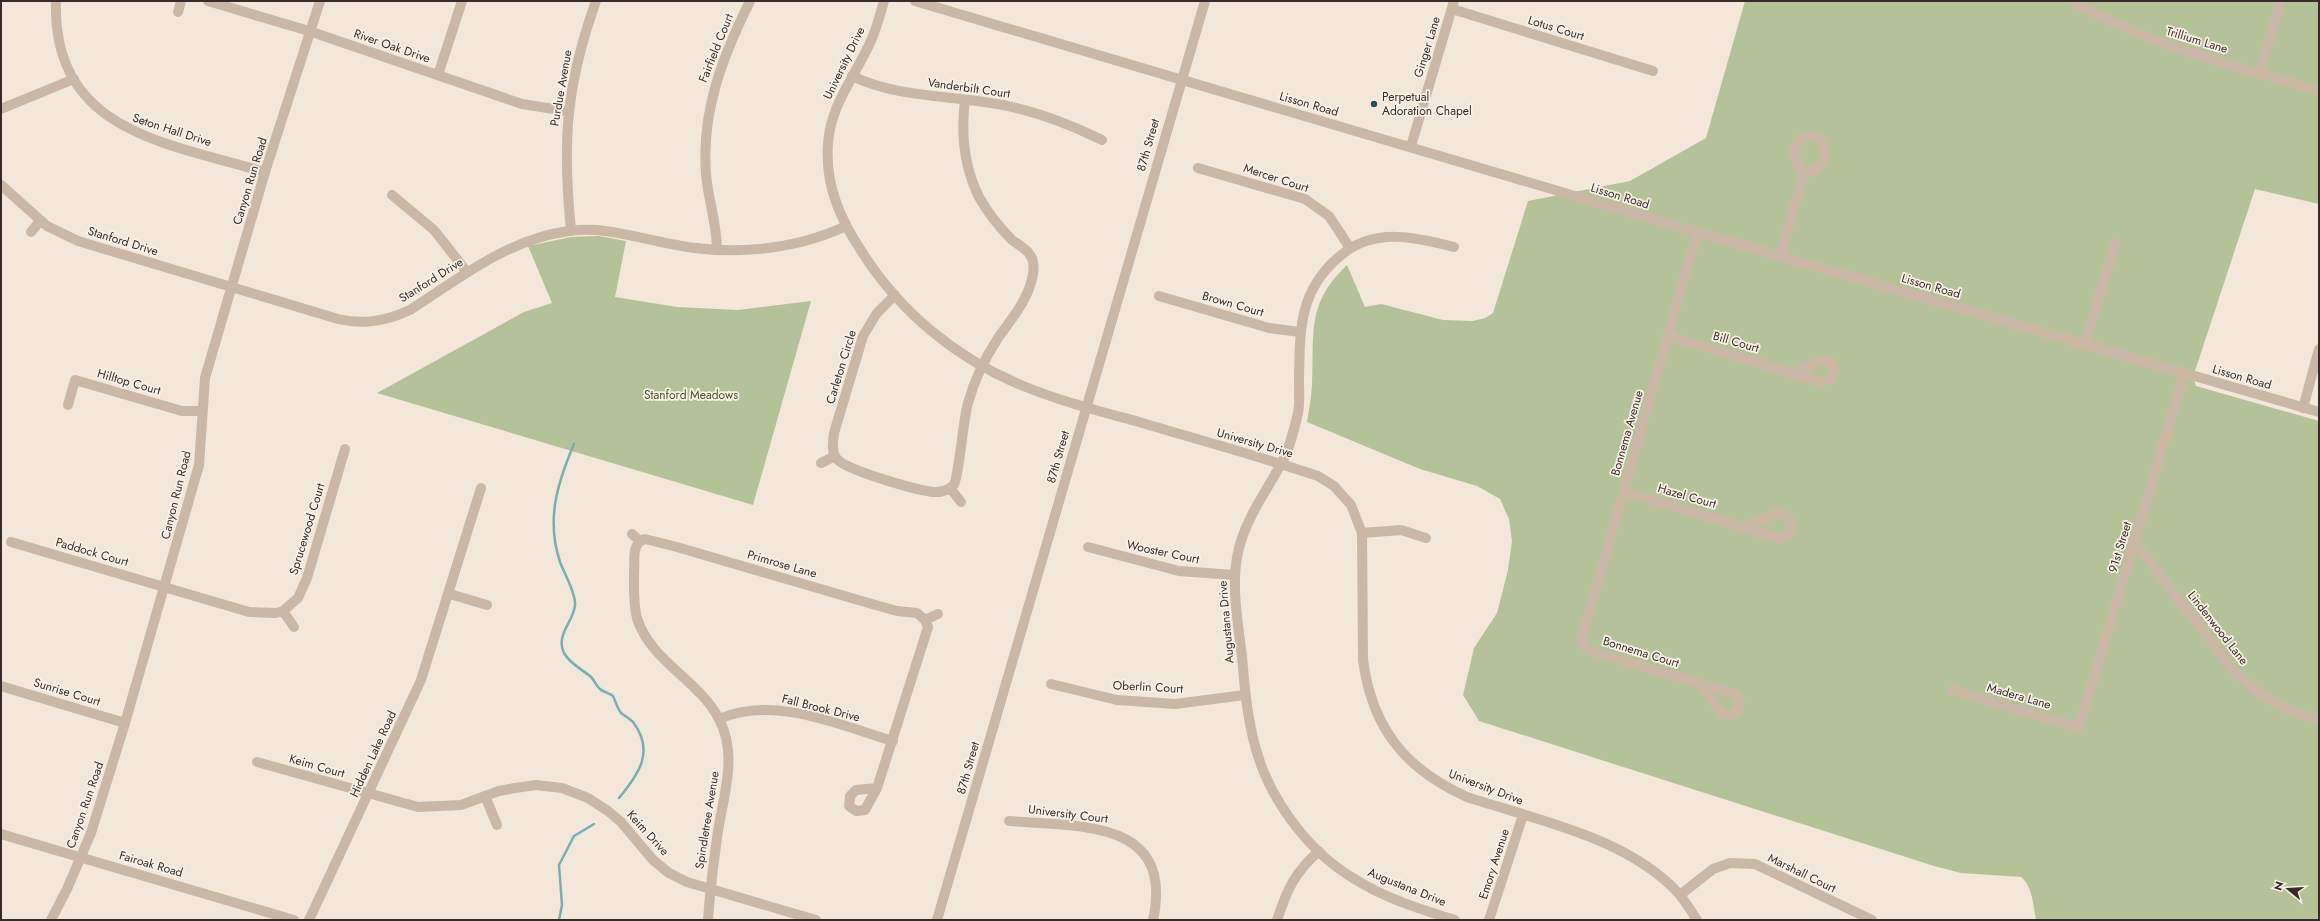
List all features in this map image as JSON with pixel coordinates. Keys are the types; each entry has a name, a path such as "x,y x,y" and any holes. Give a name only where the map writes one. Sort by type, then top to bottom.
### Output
{"street":[{"name":"Seton Hall Drive","path":"56,1 59,42 74,79 101,112 127,130 147,138 265,172"},
{"path":"178,12 181,1"},
{"name":"River Oak Drive","path":"208,1 309,32 522,104 567,111"},
{"name":"Canyon Run Road","path":"51,920 82,857 103,798 165,587 199,465 202,411 206,378 265,172 320,1"},
{"path":"438,75 462,1"},
{"name":"Purdue Avenue","path":"571,230 566,163 567,111 578,56 596,1"},
{"name":"Fairfield Court","path":"717,250 706,170 708,116 720,69 750,1"},
{"name":"University Drive","path":"884,1 871,41 852,76 834,115 827,154 831,189 846,226 868,263 894,295 931,331 983,366 1023,386 1086,407 1282,464 1318,476 1334,486 1351,505 1362,533 1363,660 1365,677 1377,717 1400,750 1435,782 1467,797 1595,838 1618,848 1646,866 1680,895 1697,920"},
{"name":"Lisson Road","path":"915,1 1411,146 1697,232 2319,412"},
{"name":"87th Street","path":"937,920 1205,1"},
{"name":"Trillium Lane","path":"2073,1 2094,14 2152,40 2319,91"},
{"path":"2260,72 2280,1"},
{"name":"Lotus Court","path":"1453,5 1653,71"},
{"name":"Ginger Lane","path":"1411,146 1453,5"},
{"name":"Vanderbilt Court","path":"852,76 873,85 899,92 1005,106 1040,115 1102,140"},
{"path":"1,109 74,79"},
{"path":"821,463 834,456 845,466 925,490 940,492 950,488 958,477 964,417 974,384 998,338 1027,297 1034,265 1030,255 999,226 979,196 972,177 964,145 965,100"},
{"name":"Mercer Court","path":"1198,168 1305,199 1329,216 1350,248"},
{"path":"1780,256 1804,174"},
{"name":"Stanford Drive","path":"1,184 40,221 78,241 338,318 367,322 394,318 410,310 467,272 516,245 555,233 571,230 614,232 685,247 717,250 767,248 797,242 846,226"},
{"path":"392,195 434,230 467,272"},
{"path":"31,232 40,221"},
{"name":"Bonnema Avenue","path":"1581,641 1623,491 1669,336 1697,232"},
{"name":"Augustana Drive","path":"1454,247 1397,235 1367,241 1350,248 1329,265 1313,285 1300,332 1298,411 1282,464 1248,521 1239,547 1234,575 1245,695 1252,736 1270,785 1290,818 1318,851 1352,878 1379,892 1412,906 1455,920"},
{"path":"2085,344 2115,243"},
{"name":"Carleton Circle","path":"834,456 834,433 863,336 876,313 894,295"},
{"name":"Brown Court","path":"1159,296 1269,328 1300,332"},
{"name":"Bill Court","path":"1669,336 1795,373"},
{"path":"2303,408 2319,350"},
{"name":"91st Street","path":"2079,727 2184,374"},
{"name":"Hilltop Court","path":"68,405 75,380 182,411 202,411"},
{"name":"Sprucewood Court","path":"283,611 298,598 307,578 345,449"},
{"name":"Hidden Lake Road","path":"309,920 369,795 421,680 450,594 481,488"},
{"path":"950,488 961,502"},
{"name":"Hazel Court","path":"1623,491 1743,526"},
{"path":"1362,533 1401,530 1426,538"},
{"name":"Primrose Lane","path":"636,537 898,611 917,613 925,620"},
{"name":"Spindletree Avenue","path":"636,537 634,592 638,618 642,630 655,648 702,696 719,720 726,739 729,762 710,888 708,920"},
{"name":"Paddock Court","path":"11,542 165,587"},
{"name":"Lindenwood Lane","path":"2135,542 2234,671 2262,695 2296,713 2319,719"},
{"name":"Wooster Court","path":"1088,547 1174,570 1234,575"},
{"path":"165,587 250,612 266,614 283,611 294,627"},
{"path":"450,594 487,605"},
{"path":"877,788 927,633 925,620 938,614"},
{"name":"Bonnema Court","path":"1581,641 1588,650 1698,683"},
{"name":"Oberlin Court","path":"1051,684 1117,700 1175,704 1245,695"},
{"name":"Sunrise Court","path":"1,686 125,722"},
{"name":"Madera Lane","path":"1952,690 2079,727"},
{"name":"Fall Brook Drive","path":"719,720 751,709 784,711 893,741"},
{"name":"Keim Court","path":"257,762 369,795"},
{"name":"Keim Drive","path":"369,795 418,807 461,805 499,790 536,785 572,791 588,798 621,822 661,867 687,882 816,920"},
{"path":"485,796 497,826"},
{"name":"Emory Avenue","path":"1489,920 1523,815"},
{"name":"University Court","path":"1009,821 1082,827 1109,832 1130,841 1145,855 1155,876 1158,900 1153,920"},
{"name":"Fairoak Road","path":"1,834 294,920"},
{"path":"1277,920 1287,890 1295,876 1318,851"},
{"name":"Marshall Court","path":"1680,895 1713,869 1730,863 1755,864 1869,919"}],"green space":[{"path":"1745,1 2319,1 2319,204 2255,189 2193,377 2196,386 2319,421 2319,920 2036,920 2030,891 2025,881 2021,877 1961,873 1934,866 1479,721 1463,695 1474,648 1497,613 1508,570 1512,541 1509,519 1500,499 1477,486 1420,469 1307,422 1312,386 1313,335 1318,307 1324,293 1347,265 1365,307 1381,304 1443,320 1473,321 1485,318 1493,313 1528,201 1630,181 1706,138"},
{"name":"Stanford Meadows","path":"599,236 626,241 615,297 677,307 738,310 811,301 753,505 377,393 524,312 552,303 528,246 571,237"}],"waterway":[{"path":"574,444 558,488 554,517 556,547 560,562 572,589 575,600 572,617 563,634 562,646 564,653 570,661 591,677 601,690 613,696 621,713 633,722 640,733 644,752 642,762 633,780 619,798"},
{"path":"559,920 562,905 559,865 574,836 594,824"}],"place":[{"name":"Perpetual Adoration Chapel","path":"1374,104"}]}
